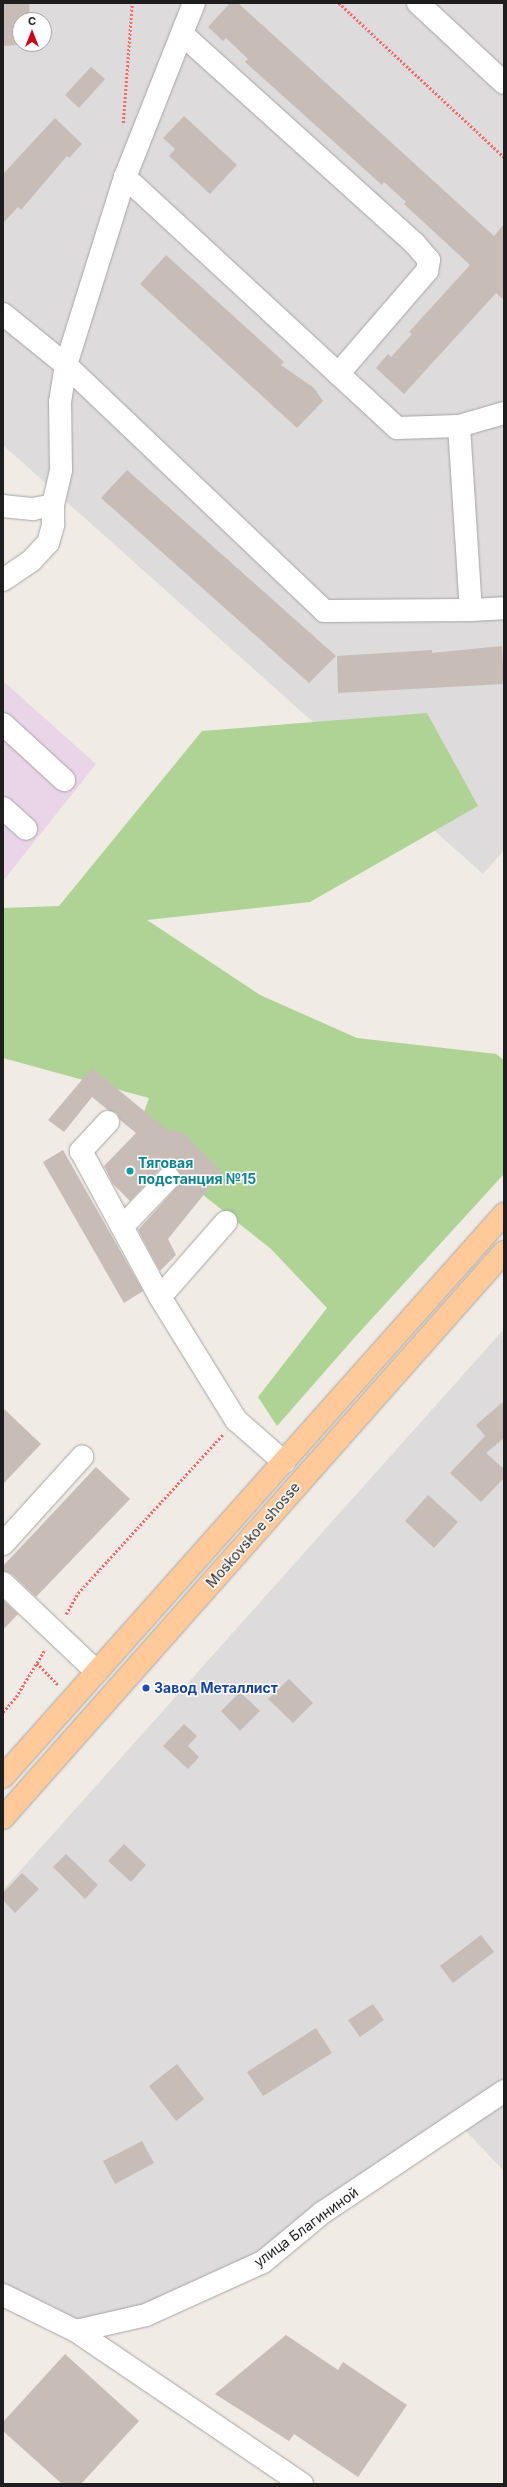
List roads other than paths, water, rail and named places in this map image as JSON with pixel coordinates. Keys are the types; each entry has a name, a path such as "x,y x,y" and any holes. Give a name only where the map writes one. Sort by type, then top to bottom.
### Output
{"main road":[{"name":"Moskovskoe shosse","path":"3,1777 504,1214"},
{"name":"Moskovskoe shosse","path":"3,1818 504,1252"}],"street":[{"path":"3,580 30,561 48,544 53,525 53,505 61,470 60,402 66,365 125,177 194,3"},
{"path":"418,3 504,83"},
{"path":"182,34 415,244 429,260 427,271 338,374"},
{"path":"125,177 397,428 459,426 504,413"},
{"path":"3,314 66,365 324,611 471,610 504,608"},
{"path":"459,426 471,610"},
{"path":"3,506 33,510 53,505"},
{"path":"3,724 64,780"},
{"path":"3,808 26,829"},
{"path":"108,1122 81,1151 160,1297 236,1420 284,1462"},
{"path":"122,1227 170,1178"},
{"path":"160,1297 226,1222"},
{"path":"3,1544 82,1457"},
{"path":"3,1583 54,1634 97,1672"},
{"name":"улица Благининой","path":"76,2331 146,2316 263,2262 322,2213 504,2091"},
{"path":"3,2295 76,2331 302,2484"}],"place":[{"name":"Тяговая подстанция №15","path":"130,1171"},
{"name":"Завод Металлист","path":"146,1688"}]}
